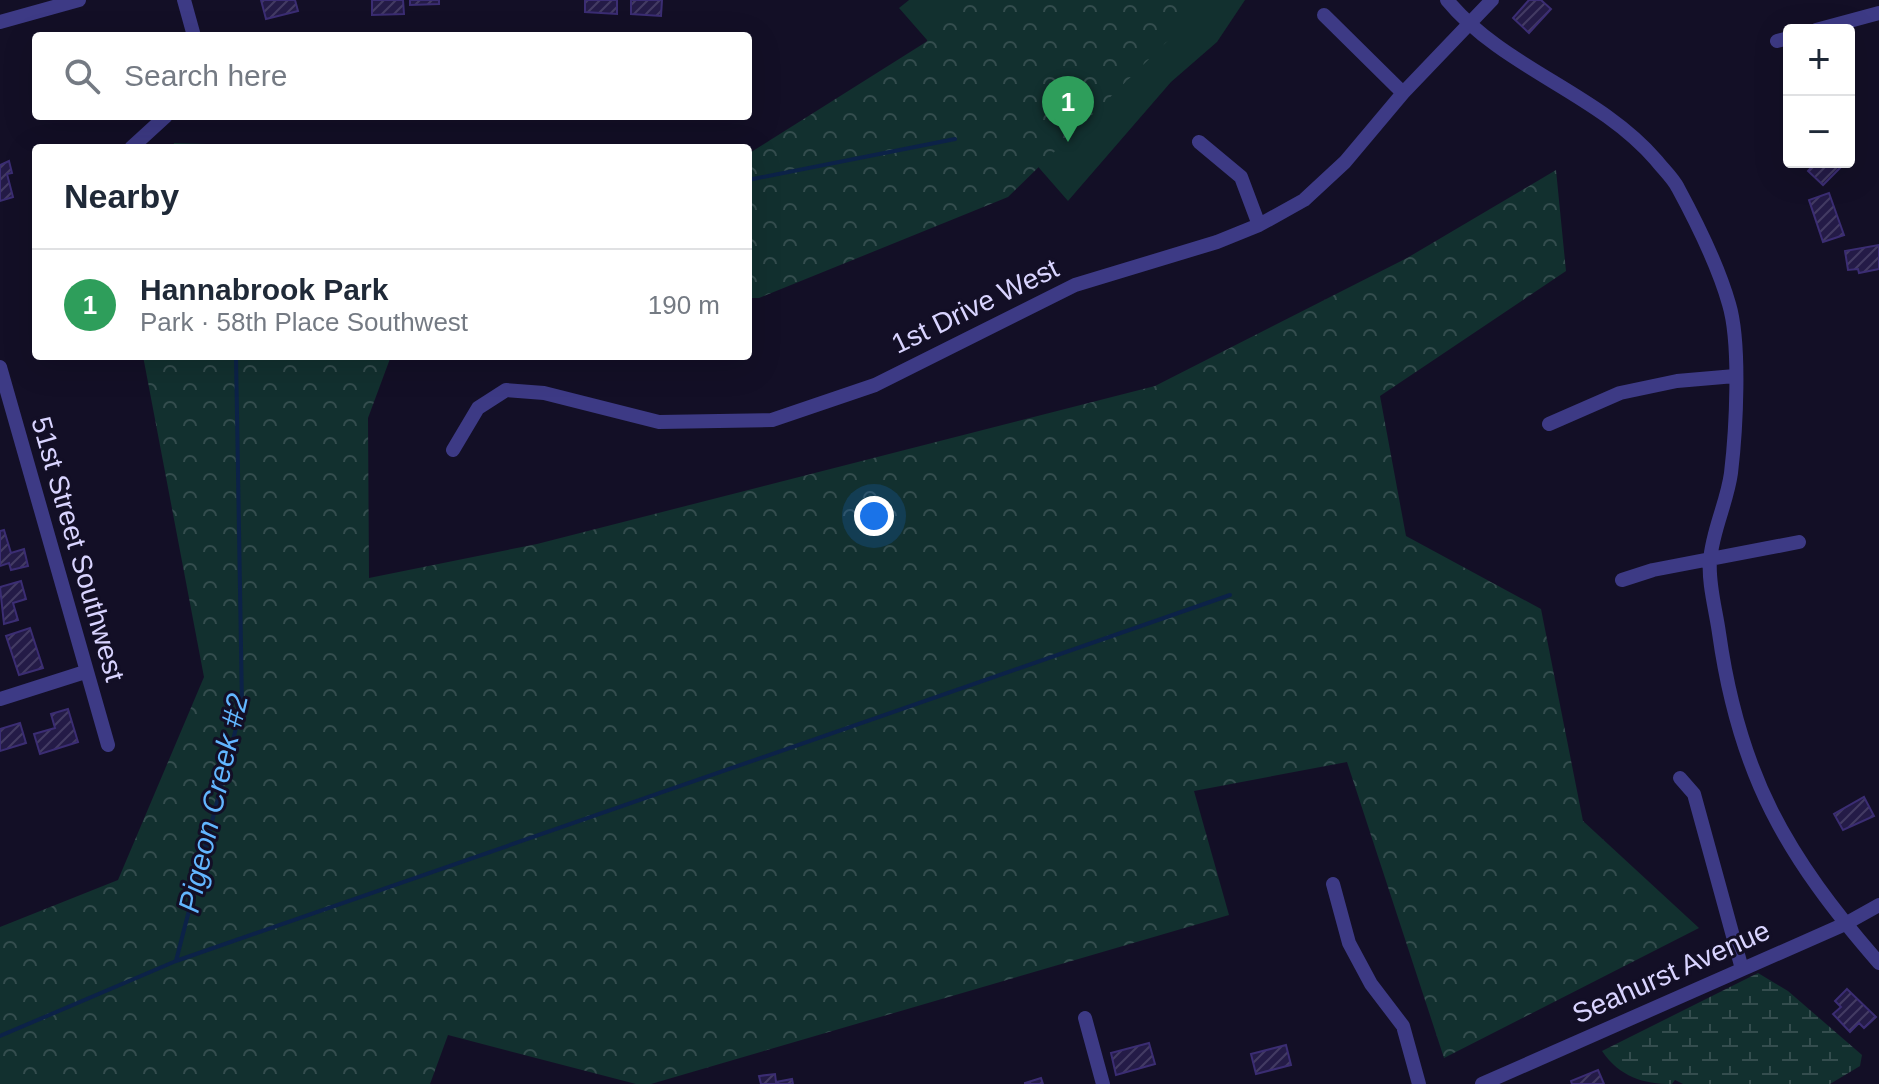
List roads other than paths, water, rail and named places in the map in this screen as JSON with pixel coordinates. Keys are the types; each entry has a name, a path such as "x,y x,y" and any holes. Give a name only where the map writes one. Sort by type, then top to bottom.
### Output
{"street":[{"path":"0,22 79,0"},
{"path":"184,0 193,32"},
{"path":"1447,0 1468,25 1521,63 1586,99 1635,136 1676,184 1730,306 1735,376 1731,474 1709,562 1727,693 1751,772 1777,827 1845,924 1879,963"},
{"name":"1st Drive West","path":"453,450 478,408 506,390 544,393 659,422 772,420 875,385 1075,285 1217,242 1259,225 1314,190 1345,162 1403,93 1492,0"},
{"path":"1838,24 1879,13"},
{"path":"1324,15 1403,93"},
{"path":"135,144 162,120"},
{"path":"1199,142 1241,177 1259,225"},
{"name":"51st Street Southwest","path":"0,367 108,745"},
{"path":"1549,424 1620,393 1677,381 1735,376"},
{"path":"1622,580 1653,570 1709,562 1799,542"},
{"path":"0,699 85,672"},
{"path":"1680,778 1694,794 1699,807 1742,969"},
{"path":"1333,884 1349,943 1371,984 1403,1026 1419,1084"},
{"name":"Seahurst Avenue","path":"1482,1084 1509,1079 1845,924 1879,905"},
{"path":"1085,1018 1103,1084"}],"waterway":[{"name":"Pigeon Creek #2","path":"752,179 955,139"},
{"name":"Pigeon Creek #2","path":"176,961 242,705 236,360"},
{"path":"0,1036 176,961 1230,595"}],"place":[{"name":"Hannabrook Park","path":"1068,142"}]}
